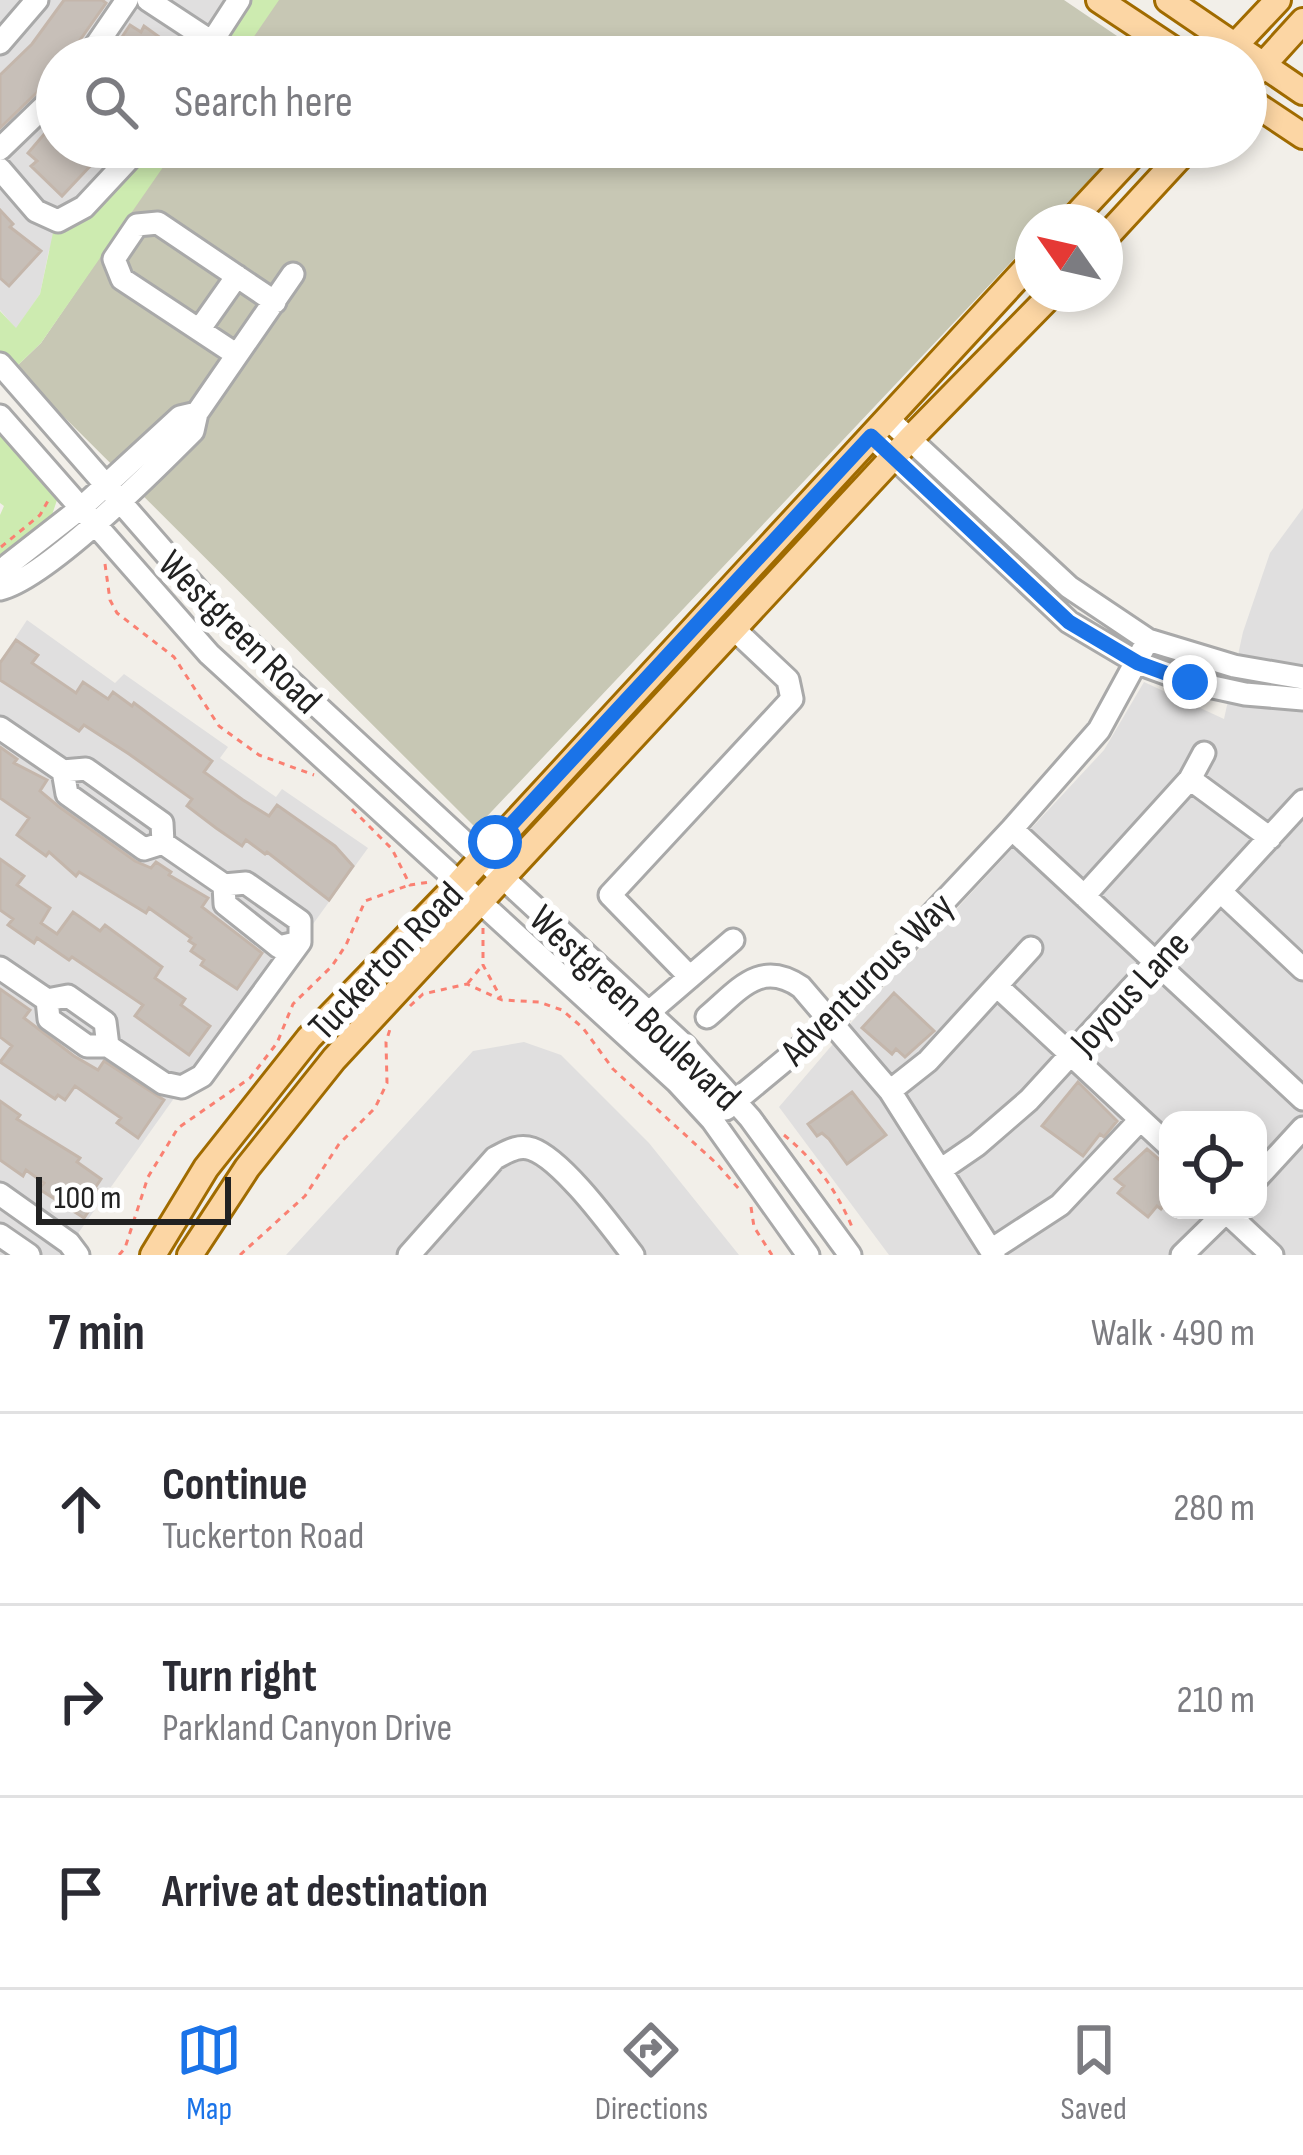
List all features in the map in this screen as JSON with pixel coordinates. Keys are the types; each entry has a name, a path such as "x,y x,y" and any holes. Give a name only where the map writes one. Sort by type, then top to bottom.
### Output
{"main road":[{"path":"1099,0 1153,36"},
{"path":"1168,0 1212,36"},
{"path":"1244,36 1278,0"},
{"path":"1267,60 1303,21"},
{"path":"1267,79 1303,92"},
{"path":"1267,112 1303,136"},
{"path":"1087,204 1120,168"},
{"path":"1123,218 1170,168"},
{"name":"Tuckerton Road","path":"153,1255 206,1168 255,1102 447,882 479,859 1015,281"},
{"name":"Tuckerton Road","path":"190,1255 247,1168 334,1060 482,915 502,880 902,448 1034,312"}],"street":[{"path":"0,43 37,0"},
{"path":"102,36 127,0"},
{"path":"148,0 190,36"},
{"path":"216,36 239,0"},
{"path":"0,149 36,114"},
{"path":"0,170 36,211 58,221 84,207 120,168"},
{"path":"237,355 122,279 114,259 137,225 158,223 275,302"},
{"path":"0,589 17,585 111,494 193,431 197,413 292,274"},
{"path":"200,330 236,276"},
{"name":"Westgreen Road","path":"0,364 223,619 502,880"},
{"name":"Westgreen Road","path":"0,416 208,654 482,915"},
{"path":"879,427 1069,587 1148,640 1234,666 1303,678"},
{"path":"902,448 1069,622 1138,663 1245,694 1303,699"},
{"path":"0,579 8,565 87,516"},
{"path":"690,977 610,895 792,699 788,680 735,630"},
{"name":"Adventurous Way","path":"712,1120 831,1022 1012,829 1099,730 1148,640"},
{"path":"0,728 63,771 86,769 105,782 162,823 163,843"},
{"path":"1084,896 1190,779 1204,753"},
{"path":"63,771 67,794 144,849 163,843"},
{"path":"1190,779 1270,838"},
{"name":"Joyous Lane","path":"942,1168 1005,1123 1303,801"},
{"path":"1012,829 1303,1100"},
{"path":"0,968 47,1000 49,1019 87,1046 108,1046 164,1083 182,1087 202,1076 300,942 300,921 246,883 224,885 163,843"},
{"name":"Westgreen Boulevard","path":"502,880 649,1012 736,1101 850,1255"},
{"path":"224,885 225,904 279,947 300,942"},
{"path":"1221,892 1299,957"},
{"name":"Westgreen Boulevard","path":"482,915 677,1082 712,1120 808,1255"},
{"path":"649,1012 734,940"},
{"path":"890,1091 928,1061 1031,947"},
{"path":"707,1017 767,973 783,974 801,987 890,1091 993,1252 1060,1205 1140,1120"},
{"path":"997,986 1159,1137"},
{"path":"1267,1167 1303,1128"},
{"path":"409,1255 495,1158 513,1148 530,1148 550,1162 596,1208 632,1255"},
{"path":"1,1197 69,1243 78,1255"},
{"path":"1182,1255 1219,1219"},
{"path":"1235,1219 1272,1255"},
{"path":"0,1234 28,1255"}],"path":[{"path":"0,548 40,515 51,494"},
{"path":"100,552 117,614 174,657 219,726 259,755 322,780"},
{"path":"348,803 392,849 410,885"},
{"path":"118,1255 125,1248 148,1177 178,1128 250,1078 277,1042 292,1004 346,945 365,901 410,885 447,882"},
{"path":"482,915 483,965 502,1000"},
{"path":"407,1009 423,994 466,984 483,965"},
{"path":"466,984 502,1000 539,1002 562,1010 583,1028 613,1069 739,1190"},
{"path":"240,1255 305,1196 339,1144 375,1108 388,1083 386,1042 392,1024"},
{"path":"750,1203 754,1227 772,1255"}],"shaded area":[{"path":"0,0 258,0 234,36 36,36 36,168 141,168 97,220 49,250 40,294 16,329 0,310"},
{"path":"276,0 1064,0 1117,36 251,36"},
{"path":"161,168 1100,168 1066,204 1015,204 1015,258 476,828 15,368 41,343"},
{"path":"1303,508 1303,1255 889,1255 779,1107 1104,750 1144,682 1224,719 1243,632 1270,553"},
{"path":"27,620 115,683 124,674 228,747 220,758 276,797 282,789 368,848 300,942 182,1087 79,1232 68,1255 0,1255 0,661"},
{"path":"524,1042 561,1055 649,1143 739,1255 286,1255 473,1051"}],"green space":[{"path":"252,0 279,0 254,36 228,36"},
{"path":"134,168 162,168 41,343 15,368 0,351 0,311 16,328 40,294 54,228 104,200"},
{"path":"0,428 58,497 51,518 0,563 4,506 0,503"}],"building":[{"path":"64,0 106,3 83,36 38,36"},
{"path":"130,25 141,32 144,26 158,36 123,36"},
{"path":"36,38 36,93 0,128 0,75"},
{"path":"36,162 36,168 88,168 62,196 31,166"},
{"path":"0,210 13,224 10,227 41,251 9,286 0,278"},
{"path":"16,640 38,655 32,663 76,693 83,682 108,699 113,692 134,703 212,761 204,772 243,800 269,816 277,805 335,846 353,866 329,900 267,852 246,840 242,846 216,828 187,806 192,799 129,754 84,725 79,731 0,680 0,663"},
{"path":"0,747 17,759 14,763 47,780 40,791 58,806 135,861 151,868 156,862 208,898 202,907 262,953 237,989 201,965 204,960 191,951 195,945 191,938 149,908 146,913 79,872 76,876 49,852 46,856 17,835 29,818 0,798"},
{"path":"0,859 24,876 17,885 50,908 41,923 57,934 73,912 100,931 105,925 162,967 155,978 185,999 181,1005 210,1026 189,1055 135,1016 143,1005 72,957 69,960 37,938 34,943 8,925 13,919 0,910"},
{"path":"0,989 30,1010 24,1018 74,1056 98,1070 104,1061 164,1100 138,1138 117,1123 121,1118 75,1086 65,1100 58,1095 55,1099 0,1062 12,1046 0,1037"},
{"path":"894,993 934,1031 905,1057 896,1049 892,1054 862,1028"},
{"path":"1078,1082 1117,1121 1083,1156 1042,1126"},
{"path":"852,1092 886,1135 847,1164 829,1139 822,1133 817,1136 808,1124"},
{"path":"0,1101 20,1115 17,1119 80,1158 77,1162 101,1179 95,1188 101,1193 84,1218 39,1189 44,1183 26,1170 23,1176 0,1160"},
{"path":"1147,1149 1159,1159 1159,1208 1148,1217 1118,1193 1124,1186 1115,1179"}],"route":[{"path":"495,842 871,436 1069,622 1138,663 1190,682"}]}
